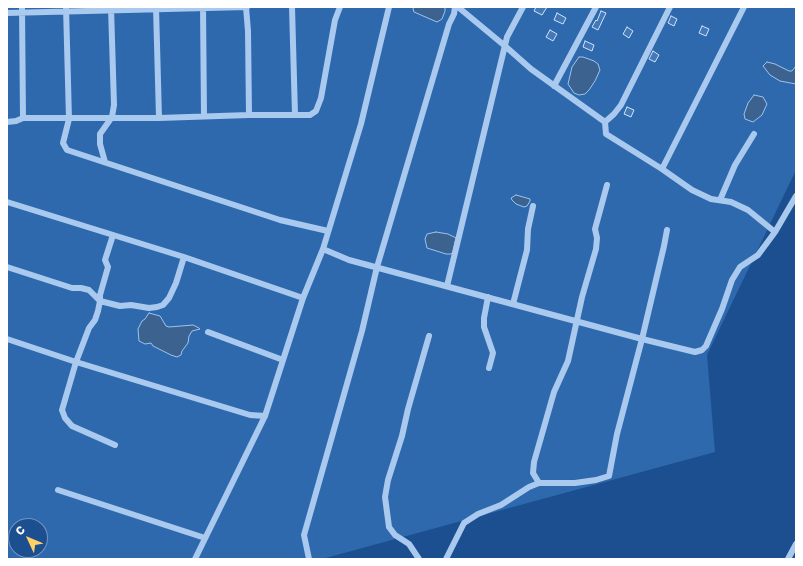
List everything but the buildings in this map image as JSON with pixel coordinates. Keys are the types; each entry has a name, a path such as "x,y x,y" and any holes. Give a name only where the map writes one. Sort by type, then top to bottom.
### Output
{"street":[{"path":"203,7 204,116"},
{"path":"7,13 22,10 246,7 248,31 249,115"},
{"path":"292,7 295,115"},
{"path":"7,122 16,121 23,118 69,119 112,117 159,118 249,115 310,115 316,111 321,98 335,20 340,7"},
{"path":"195,559 265,416 303,298 323,249 361,124 389,7"},
{"path":"309,559 304,535 362,331 377,267 455,7"},
{"path":"458,7 531,69 605,122"},
{"path":"447,286 507,37 523,7"},
{"path":"554,86 596,7"},
{"path":"605,122 621,105 670,7"},
{"path":"662,169 744,7"},
{"path":"156,8 159,118"},
{"path":"105,162 100,144 100,134 112,117 114,105 111,9"},
{"path":"22,10 23,118"},
{"path":"66,10 69,119 63,143 66,150 280,220 328,231"},
{"path":"605,122 606,134 662,169 692,190 711,199 731,202 748,210 775,232"},
{"path":"720,200 735,165 754,134"},
{"path":"539,483 533,473 534,462 554,392 568,361 586,279 596,249 598,238 595,229 607,185"},
{"path":"323,249 349,260 695,352 702,350 706,346 715,328 732,280 740,267 758,255 775,232 796,196"},
{"path":"7,202 184,257 303,298"},
{"path":"513,304 526,250 533,206"},
{"path":"446,559 464,523 478,514 501,505 529,487 539,483 575,483 596,480 609,476 617,434 642,339 667,230"},
{"path":"113,235 105,260 108,267 100,295 98,311 95,320 89,328 76,362 62,410 65,418 72,426 115,445"},
{"path":"7,267 72,288 89,290 100,301 120,306 131,305 149,308 163,305 169,298 176,283 184,257"},
{"path":"488,297 484,327 493,353 489,368"},
{"path":"208,332 283,360"},
{"path":"418,559 409,544 395,535 389,527 385,497 388,480 429,336"},
{"path":"7,339 76,362 250,415 265,416"},
{"path":"58,490 205,538"},
{"path":"788,559 796,544"}],"shaded area":[{"path":"7,7 796,7 796,170 707,355 715,452 322,559 7,559"},
{"path":"414,7 443,7 445,8 445,11 442,19 437,22 414,12"},
{"path":"579,57 594,61 598,64 600,70 589,90 585,94 579,95 574,93 568,84 572,67"},
{"path":"767,62 789,71 792,71 796,66 796,84 780,81 770,75 763,66"},
{"path":"754,95 763,97 767,104 762,115 753,122 745,119 744,114 748,103"},
{"path":"516,195 530,199 527,206 524,207 516,204 512,200 511,198"},
{"path":"436,232 448,234 456,238 453,252 451,254 446,254 427,248 425,239 427,234"},
{"path":"149,313 160,316 166,326 169,327 193,325 200,329 192,331 189,336 188,343 181,355 177,357 153,346 151,343 145,344 139,341 138,329 142,321"}]}
